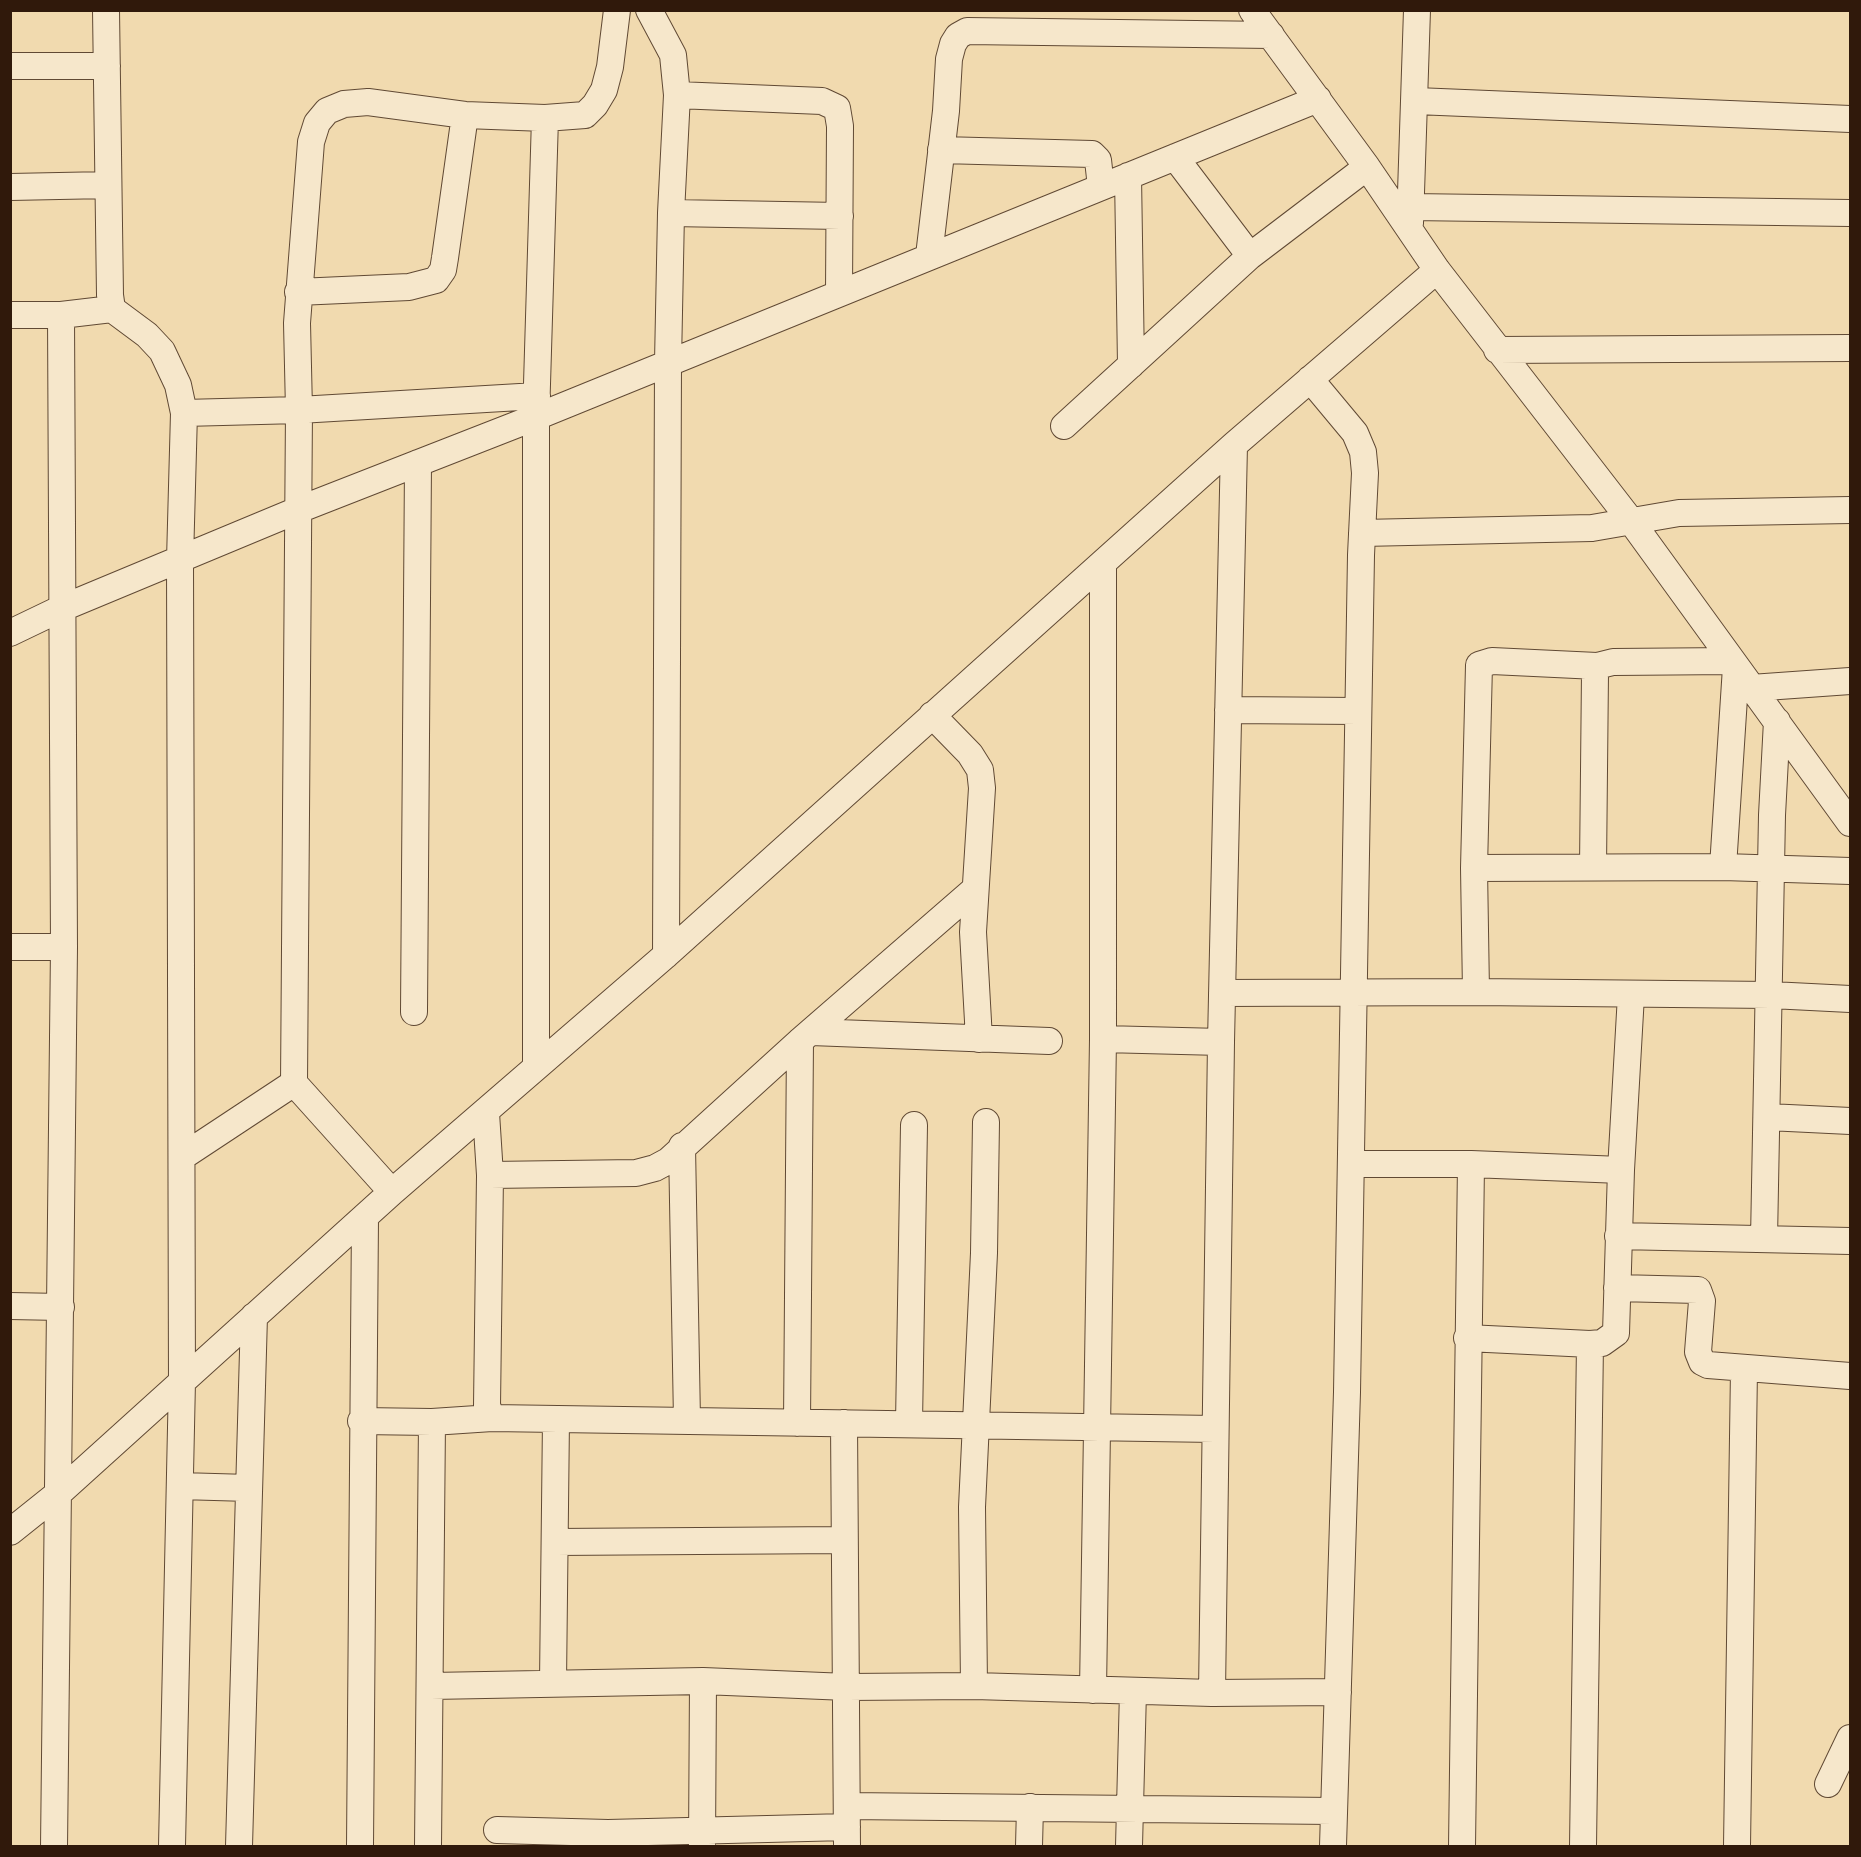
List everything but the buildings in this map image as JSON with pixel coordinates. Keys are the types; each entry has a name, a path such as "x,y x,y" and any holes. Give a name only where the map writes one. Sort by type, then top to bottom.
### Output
{"street":[{"path":"106,10 112,309"},
{"path":"392,1192 294,1083 298,292 311,142 317,123 327,111 344,104 368,102 465,115 545,118 585,115 595,105 604,90 610,67 617,10"},
{"path":"649,10 673,55 677,95 671,213 668,362 666,956"},
{"path":"1252,10 1367,167 1410,218 1437,270 1631,521 1751,688 1847,814"},
{"path":"1410,218 1416,101 1417,10"},
{"path":"929,256 951,51 958,36 967,31 1271,35"},
{"path":"10,66 107,66"},
{"path":"677,95 831,103 839,117 839,292"},
{"path":"10,633 60,609 417,463 536,406 668,362 1318,99"},
{"path":"1416,101 1851,119"},
{"path":"298,292 409,287 436,280 443,270 465,115"},
{"path":"536,1067 536,406 545,118"},
{"path":"941,150 1092,154 1098,160 1101,186"},
{"path":"1175,157 1250,256"},
{"path":"1064,426 1250,256 1367,167"},
{"path":"1128,176 1131,365"},
{"path":"10,187 108,185"},
{"path":"671,213 840,216"},
{"path":"1410,218 1851,213"},
{"path":"10,1532 60,1492 392,1192 666,956 1234,445 1437,270"},
{"path":"10,315 61,315 112,309 147,335 162,351 178,385 184,413 180,560 182,1381 172,1846"},
{"path":"54,1846 60,1492 64,947 60,609 61,315"},
{"path":"1497,350 1851,348"},
{"path":"1310,380 1355,433 1363,452 1365,473 1358,711 1352,1164 1333,1846"},
{"path":"184,413 536,406"},
{"path":"1212,1693 1221,1042 1234,445"},
{"path":"414,1012 417,463"},
{"path":"1362,533 1592,528 1679,513 1851,510"},
{"path":"1094,1690 1095,1427 1103,1039 1103,564"},
{"path":"1476,992 1474,868 1479,665 1492,661 1597,666 1613,662 1734,664"},
{"path":"1723,867 1734,664"},
{"path":"1593,867 1594,673 1597,666"},
{"path":"1751,688 1851,681"},
{"path":"1228,710 1358,711"},
{"path":"932,715 970,754 980,770 982,788 973,932 979,1039"},
{"path":"1764,1239 1777,721"},
{"path":"1474,868 1723,867 1851,871"},
{"path":"490,1175 636,1173 655,1168 668,1161 805,1036 975,889"},
{"path":"10,946 64,947"},
{"path":"1222,993 1771,994 1851,999"},
{"path":"1467,1338 1590,1344 1602,1343 1616,1333 1618,1236 1631,994"},
{"path":"805,1036 1049,1041"},
{"path":"797,1423 805,1036"},
{"path":"1103,1039 1221,1042"},
{"path":"182,1157 294,1083"},
{"path":"486,1113 490,1175 487,1406 492,1418"},
{"path":"1768,1117 1851,1121"},
{"path":"974,1686 972,1507 977,1424 986,1122"},
{"path":"909,1423 914,1125"},
{"path":"682,1146 687,1420"},
{"path":"1352,1164 1471,1164 1621,1170"},
{"path":"1462,1846 1471,1164"},
{"path":"360,1846 365,1218"},
{"path":"1618,1236 1851,1241"},
{"path":"1617,1288 1698,1290 1702,1301 1700,1359 1708,1365 1851,1376"},
{"path":"10,1306 61,1307"},
{"path":"239,1846 254,1316"},
{"path":"1583,1846 1590,1344"},
{"path":"1737,1846 1744,1369"},
{"path":"362,1421 432,1422 492,1418 1215,1429"},
{"path":"553,1682 556,1419"},
{"path":"428,1846 432,1422"},
{"path":"844,1423 847,1826"},
{"path":"180,1486 249,1488"},
{"path":"555,1542 844,1540"},
{"path":"431,1686 703,1681 847,1687 974,1686 1212,1693 1338,1692"},
{"path":"702,1839 703,1681"},
{"path":"1129,1846 1133,1691"},
{"path":"1828,1784 1851,1738"},
{"path":"497,1830 608,1840 702,1839 1030,1807 1333,1810"},
{"path":"1029,1846 1030,1807"}]}
